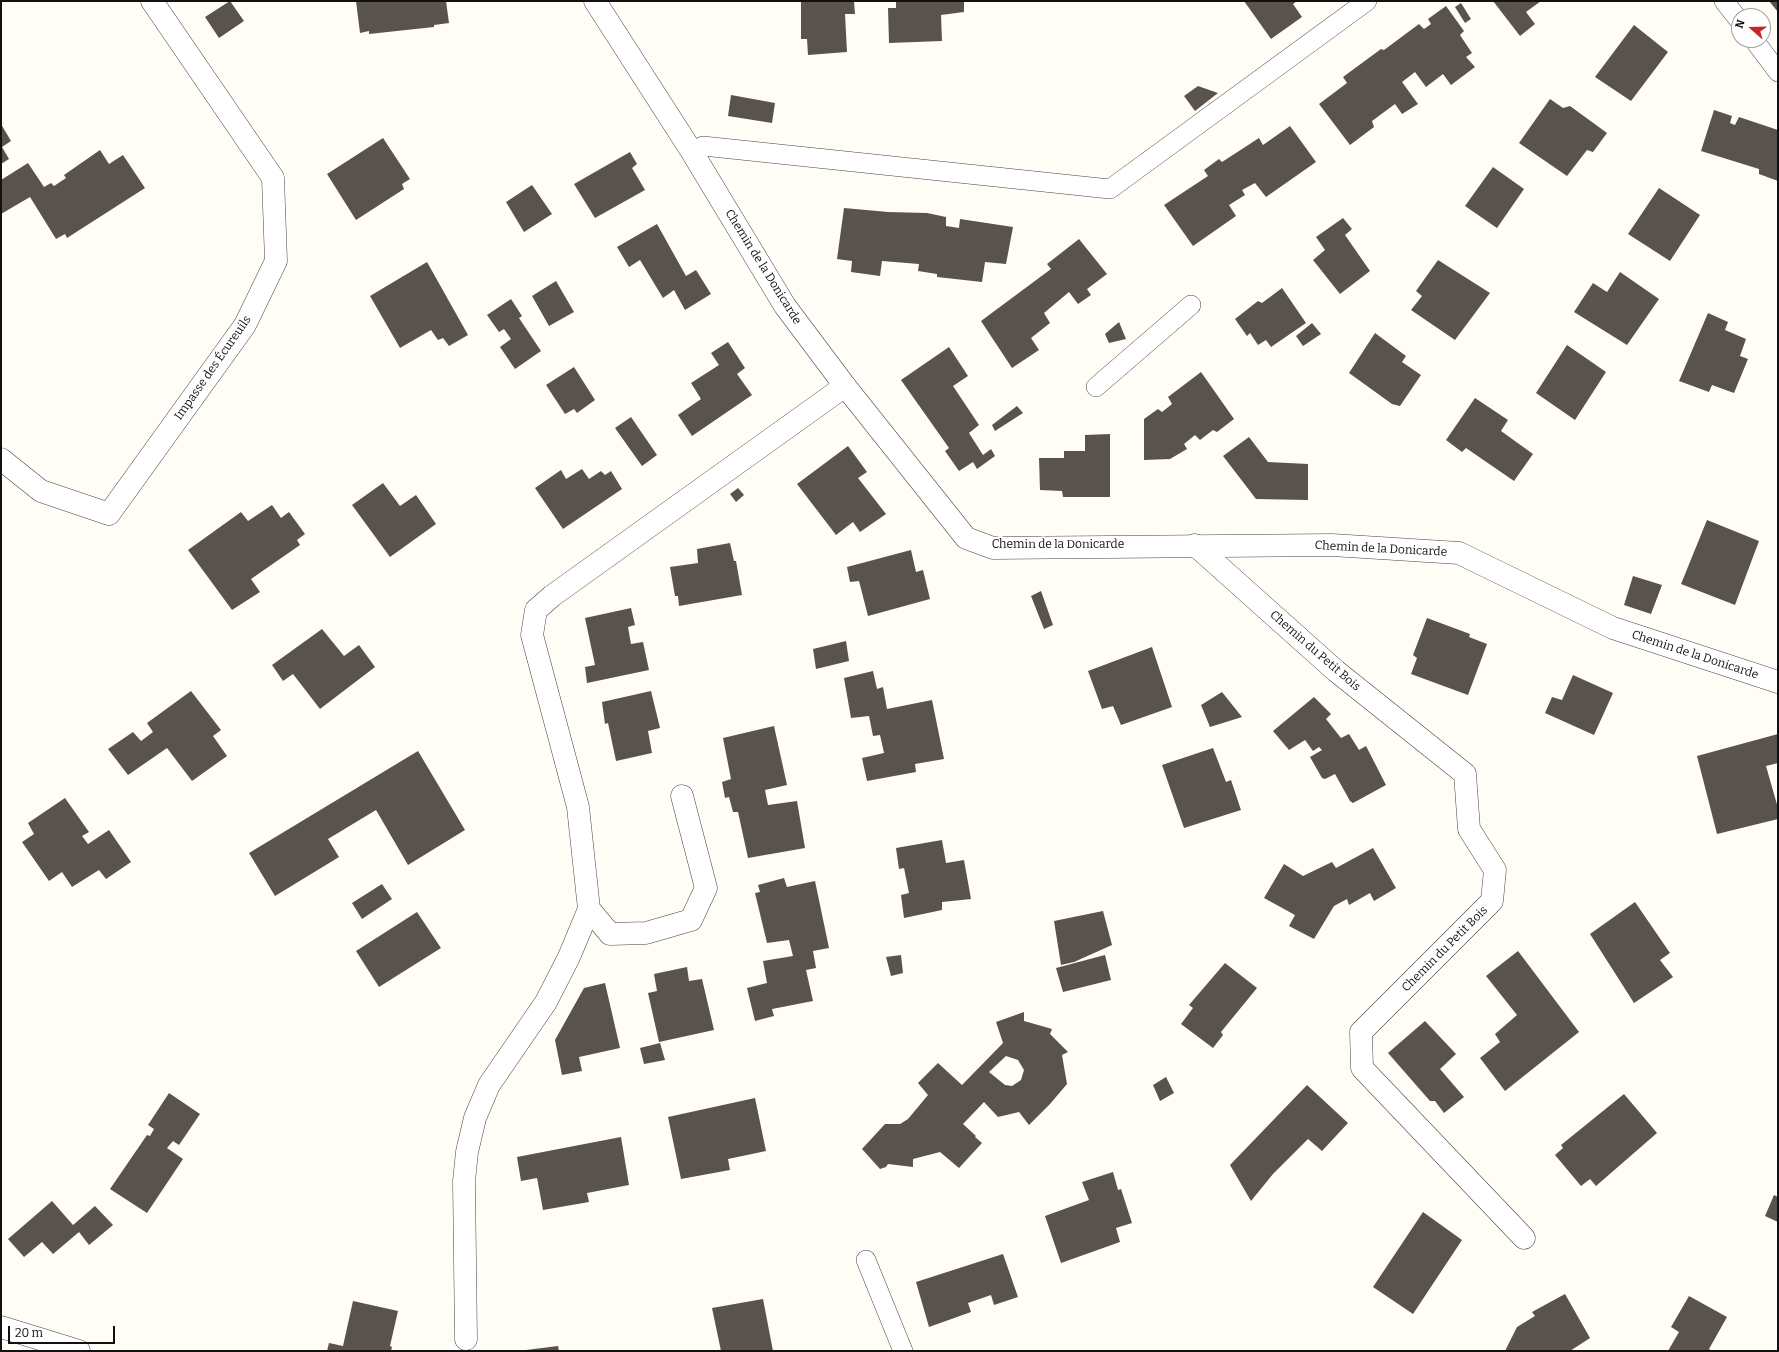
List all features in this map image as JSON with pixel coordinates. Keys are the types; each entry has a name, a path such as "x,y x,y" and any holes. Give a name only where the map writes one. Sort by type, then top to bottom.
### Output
{"street":[{"name":"Impasse des Écureuils","path":"1,459 41,491 109,514 245,325 276,262 273,178 152,1"},
{"name":"Chemin de la Donicarde","path":"601,3 785,306 845,386 966,538 993,548 1195,545 1332,545 1459,553 1613,628 1778,682"},
{"path":"466,1339 464,1181 467,1152 475,1118 489,1085 546,1002 569,957 589,910 578,807 532,636 536,610 552,596 845,386"},
{"name":"Chemin du Petit Bois","path":"1195,545 1336,671 1465,774 1469,829 1495,870 1492,901 1361,1032 1362,1068 1524,1238"},
{"path":"589,910 610,934 646,933 691,920 706,888 682,796"},
{"path":"1,1327 79,1351"}],"lane":[{"path":"692,152 703,146 1110,189 1367,1"},
{"path":"1724,1 1731,10"},
{"path":"1760,48 1778,72"},
{"path":"1096,387 1191,305"},
{"path":"866,1260 903,1351"}],"building":[{"path":"230,1 244,21 219,38 205,17"},
{"path":"356,1 446,1 449,23 434,25 434,27 369,34 369,31 360,33"},
{"path":"801,1 854,1 855,14 845,14 847,52 808,55 807,39 801,39"},
{"path":"896,1 964,1 964,12 941,15 942,41 889,43 888,8 896,8"},
{"path":"1244,1 1297,1 1293,4 1302,17 1271,39"},
{"path":"1493,1 1541,1 1526,12 1535,24 1520,36"},
{"path":"1769,1 1778,1 1778,12"},
{"path":"1461,3 1471,19 1465,23 1455,7"},
{"path":"1446,6 1464,31 1460,35 1472,53 1466,57 1475,67 1451,85 1443,74 1426,87 1415,72 1402,82 1418,104 1402,114 1395,104 1372,121 1374,127 1350,145 1319,104 1347,83 1343,77 1381,49 1384,50 1419,24 1424,29 1431,24 1428,19"},
{"path":"1634,25 1668,52 1631,101 1595,77"},
{"path":"1198,86 1218,93 1195,111 1184,96"},
{"path":"731,95 775,103 772,123 728,116"},
{"path":"1550,99 1563,108 1570,106 1607,133 1593,152 1587,150 1567,176 1519,143"},
{"path":"1714,110 1732,116 1730,123 1735,125 1739,117 1778,130 1778,181 1759,174 1759,169 1701,151"},
{"path":"1,124 11,141 2,147 9,159 1,164"},
{"path":"1290,126 1316,162 1266,197 1255,183 1242,190 1245,195 1229,205 1236,216 1193,246 1164,205 1208,176 1204,170 1219,159 1222,162 1259,138 1263,145"},
{"path":"383,138 410,179 402,184 404,189 356,220 327,174"},
{"path":"100,150 109,164 123,155 145,188 67,238 65,234 56,239 30,197 1,214 1,180 28,163 44,187 51,183 54,186 66,178 64,175"},
{"path":"630,152 637,164 632,168 645,190 595,218 574,184"},
{"path":"1493,167 1524,189 1497,228 1465,206"},
{"path":"532,185 552,214 524,232 506,202"},
{"path":"1659,188 1700,215 1670,261 1628,234"},
{"path":"844,208 888,212 927,213 946,217 946,226 959,228 960,219 1013,227 1006,264 985,262 982,282 937,277 937,274 918,271 919,264 882,261 880,276 851,272 852,261 837,259"},
{"path":"1343,218 1352,229 1345,235 1370,271 1340,294 1313,260 1325,250 1316,237"},
{"path":"657,224 686,276 696,270 711,294 685,310 674,290 663,298 640,260 629,267 617,247"},
{"path":"1079,239 1107,274 1087,289 1091,295 1078,304 1069,292 1044,313 1050,323 1031,338 1039,350 1012,368 981,321 1051,269 1047,264"},
{"path":"1438,260 1490,293 1455,340 1411,310 1422,296 1416,291"},
{"path":"427,262 468,335 449,346 443,338 438,340 431,330 400,348 370,296"},
{"path":"1620,272 1659,299 1627,345 1574,312 1593,283 1607,292"},
{"path":"556,281 574,312 549,326 532,296"},
{"path":"1282,288 1306,323 1271,347 1266,340 1258,345 1250,333 1247,336 1235,319 1258,301 1262,303"},
{"path":"511,299 522,316 519,318 541,351 515,369 500,347 511,339 504,329 499,332 487,315"},
{"path":"1708,313 1728,322 1725,330 1746,339 1740,356 1748,359 1734,393 1712,385 1709,392 1679,381"},
{"path":"1119,322 1126,339 1109,343 1105,334"},
{"path":"1312,323 1321,334 1303,346 1296,336"},
{"path":"1375,333 1406,356 1402,362 1421,375 1400,406 1392,404 1349,373"},
{"path":"728,342 745,368 737,374 752,395 692,436 678,415 701,399 691,383 719,365 711,353"},
{"path":"1567,345 1606,372 1575,420 1536,393"},
{"path":"949,347 968,376 953,386 979,425 969,433 983,455 991,449 995,456 977,469 973,462 959,471 945,451 949,448 901,380"},
{"path":"574,367 595,400 577,413 574,409 565,414 546,385"},
{"path":"1201,372 1234,419 1217,432 1213,430 1200,440 1195,435 1184,444 1187,449 1170,459 1144,460 1144,419 1158,409 1162,412 1172,404 1168,397"},
{"path":"1475,398 1508,420 1501,431 1533,454 1514,481 1466,448 1462,452 1446,440"},
{"path":"1017,406 1023,413 995,431 992,425"},
{"path":"631,417 657,455 642,466 615,428"},
{"path":"1110,434 1110,497 1063,497 1062,491 1040,490 1039,458 1064,458 1064,451 1085,451 1085,435"},
{"path":"1249,437 1268,462 1308,464 1308,500 1256,499 1223,456"},
{"path":"848,446 867,472 858,478 886,514 860,532 853,522 836,535 797,484"},
{"path":"582,469 589,479 601,471 605,475 611,471 622,489 563,529 535,488 561,470 566,479"},
{"path":"383,483 400,506 416,495 436,524 390,557 352,505"},
{"path":"738,488 744,495 736,502 730,494"},
{"path":"272,505 281,518 289,512 305,534 297,540 300,545 251,579 260,592 232,610 188,550 241,512 248,521"},
{"path":"1707,520 1759,541 1735,605 1681,584"},
{"path":"730,543 734,561 736,561 742,595 679,606 678,596 675,596 670,567 698,563 697,549"},
{"path":"911,550 916,572 923,570 930,599 868,616 859,581 850,582 847,567"},
{"path":"1633,576 1662,585 1651,614 1624,605"},
{"path":"1041,591 1053,625 1044,629 1031,596"},
{"path":"631,608 635,625 628,627 631,644 643,642 649,670 587,683 585,667 595,665 585,618"},
{"path":"1427,618 1470,634 1469,637 1487,644 1468,695 1411,674 1417,658 1413,655"},
{"path":"322,629 344,656 359,645 375,667 320,709 293,674 283,681 272,665"},
{"path":"846,641 849,661 816,669 813,649"},
{"path":"1152,647 1172,707 1121,725 1113,706 1102,709 1088,671"},
{"path":"873,671 877,689 883,687 887,709 932,700 944,759 915,764 916,772 867,781 862,758 884,753 880,735 873,736 869,716 851,718 844,678"},
{"path":"1573,675 1613,693 1594,735 1545,713 1552,697 1562,700"},
{"path":"191,691 221,730 213,736 227,756 192,781 167,748 128,775 108,749 133,732 141,741 153,732 147,723"},
{"path":"651,691 660,728 648,731 652,753 616,761 608,723 605,724 602,702"},
{"path":"1222,692 1242,717 1210,727 1201,705"},
{"path":"1314,697 1331,714 1326,719 1341,738 1349,734 1359,750 1366,746 1386,785 1353,803 1350,801 1335,774 1325,779 1322,778 1310,757 1322,750 1319,747 1313,751 1305,740 1289,750 1273,731"},
{"path":"774,726 787,785 765,790 768,805 797,801 805,848 748,858 738,812 733,812 729,797 725,798 722,782 731,779 723,738"},
{"path":"1778,734 1778,763 1766,766 1778,808 1778,819 1717,834 1697,756"},
{"path":"1213,748 1226,782 1231,780 1241,810 1184,828 1162,765"},
{"path":"418,751 465,830 408,865 376,810 328,839 339,857 275,896 249,853"},
{"path":"65,798 89,832 82,836 88,844 109,830 131,862 106,879 99,870 72,887 62,872 49,881 22,842 34,834 28,823"},
{"path":"942,840 946,863 964,860 971,899 942,902 942,910 904,918 901,895 909,893 904,868 899,869 896,848"},
{"path":"1373,848 1396,888 1374,901 1370,893 1349,905 1347,899 1334,906 1314,939 1289,926 1295,915 1264,898 1284,864 1303,876 1332,862 1336,868"},
{"path":"784,878 787,887 815,881 829,948 813,951 816,968 806,970 813,1001 772,1009 774,1016 755,1021 747,988 767,983 763,961 793,956 789,940 767,943 755,893 760,892 758,885"},
{"path":"382,884 392,899 362,919 352,903"},
{"path":"1635,902 1670,953 1660,960 1673,977 1634,1003 1590,934"},
{"path":"1103,911 1112,945 1074,962 1061,965 1054,921"},
{"path":"417,912 441,948 379,987 356,951"},
{"path":"1518,951 1579,1032 1505,1091 1480,1058 1500,1042 1495,1034 1517,1015 1486,976"},
{"path":"901,955 903,973 891,976 886,957"},
{"path":"1105,955 1111,980 1063,992 1056,968"},
{"path":"1225,963 1257,988 1221,1032 1223,1035 1213,1048 1181,1024 1193,1008 1189,1005"},
{"path":"687,967 689,981 702,979 714,1030 659,1042 648,993 657,991 654,974"},
{"path":"605,983 620,1048 579,1057 582,1071 562,1075 555,1040 584,988"},
{"path":"1024,1012 1024,1021 1052,1029 1050,1034 1068,1052 1062,1055 1067,1084 1029,1125 1019,1112 998,1117 984,1102 963,1124 982,1143 959,1168 940,1152 913,1159 913,1167 888,1164 886,1167 880,1169 862,1149 885,1124 900,1124 908,1119 928,1095 918,1083 938,1063 962,1085 1003,1043 996,1022","holes":["1006,1056 1018,1060 1024,1070 1021,1080 1012,1086 1005,1085 989,1072"]},
{"path":"1425,1021 1456,1054 1440,1069 1464,1097 1444,1113 1435,1101 1430,1101 1388,1053"},
{"path":"660,1043 665,1060 644,1064 640,1048"},
{"path":"1166,1077 1174,1093 1160,1101 1153,1085"},
{"path":"1307,1085 1348,1123 1322,1151 1308,1139 1273,1174 1251,1201 1230,1165"},
{"path":"169,1093 200,1114 179,1145 173,1141 167,1148 183,1159 147,1213 110,1189 147,1135 150,1136 154,1129 148,1125"},
{"path":"1624,1094 1657,1133 1596,1186 1590,1179 1581,1186 1555,1155 1563,1148 1561,1145"},
{"path":"755,1098 766,1151 728,1159 730,1170 681,1179 668,1117"},
{"path":"621,1137 629,1185 587,1193 589,1202 543,1210 537,1178 521,1181 517,1157"},
{"path":"1113,1172 1118,1190 1121,1189 1132,1223 1116,1228 1120,1242 1061,1263 1045,1216 1089,1200 1082,1182"},
{"path":"1774,1195 1778,1197 1778,1222 1765,1216"},
{"path":"52,1201 73,1225 95,1206 113,1225 89,1245 79,1232 53,1254 42,1242 24,1257 8,1239"},
{"path":"1423,1212 1462,1240 1413,1314 1373,1287"},
{"path":"1003,1254 1018,1297 994,1305 991,1295 968,1303 971,1312 929,1327 916,1282"},
{"path":"1565,1294 1590,1338 1570,1351 1505,1351 1517,1327 1535,1316 1532,1312"},
{"path":"1689,1296 1727,1317 1709,1349 1712,1351 1668,1351 1679,1332 1671,1327"},
{"path":"763,1299 773,1351 721,1351 712,1308"},
{"path":"353,1301 398,1311 390,1346 392,1347 391,1351 327,1351 329,1343 343,1346"},
{"path":"558,1346 559,1351 526,1351 526,1350"}]}
